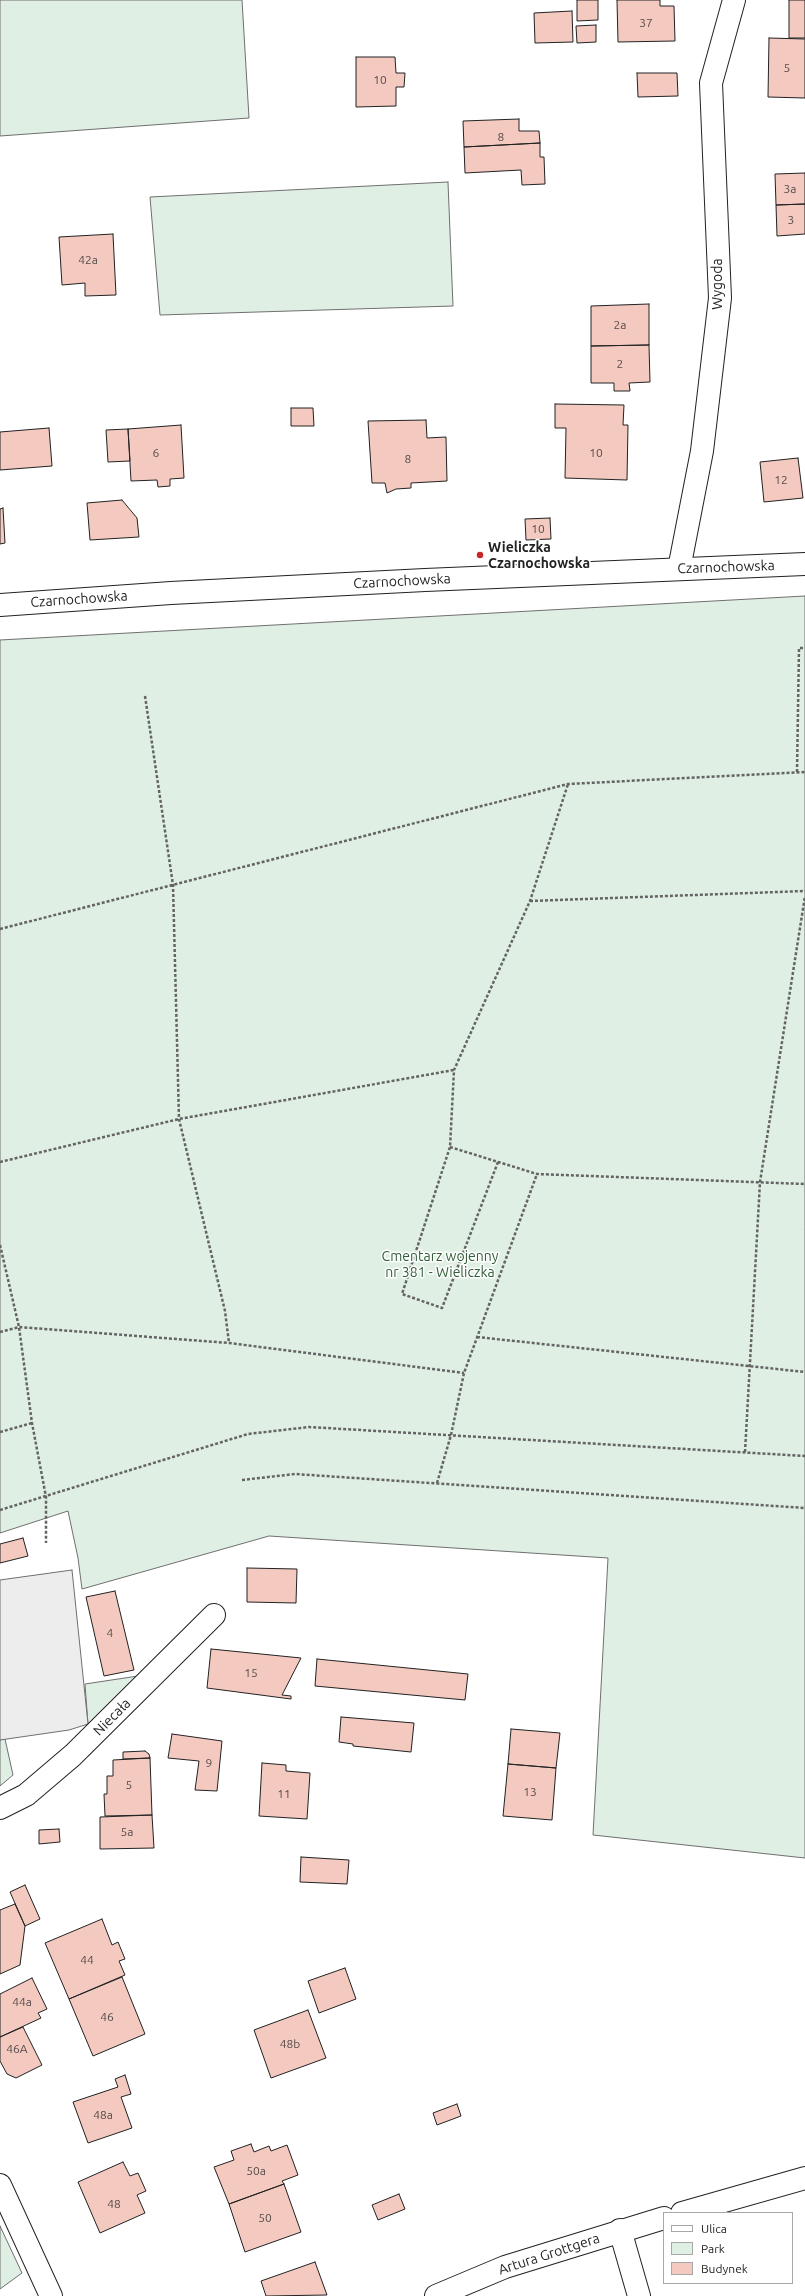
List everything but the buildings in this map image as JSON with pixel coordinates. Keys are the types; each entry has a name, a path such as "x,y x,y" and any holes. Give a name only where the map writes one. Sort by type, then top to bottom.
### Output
{"street":[{"name":"Wygoda","path":"679,569 702,451 720,298 711,83 734,0"},
{"name":"Czarnochowska","path":"0,606 41,601 171,593 805,564"},
{"name":"Niecała","path":"0,1808 26,1795 73,1755 214,1615"},
{"path":"686,2212 805,2178"},
{"path":"0,2185 51,2296"},
{"name":"Artura Grottgera","path":"436,2296 505,2267 620,2230 663,2218"},
{"path":"620,2230 639,2296"}],"path":[{"path":"797,772 799,648 805,648"},
{"path":"145,696 173,885 179,1119 225,1311 229,1342"},
{"path":"0,929 568,784 805,772"},
{"path":"498,1162 442,1308 402,1294 450,1147 454,1070 530,901 568,784"},
{"path":"530,901 805,891"},
{"path":"745,1452 760,1182 805,896"},
{"path":"0,1162 179,1119 454,1070"},
{"path":"450,1147 537,1174 805,1184"},
{"path":"437,1483 451,1435 464,1372 537,1174"},
{"path":"0,1245 19,1327 32,1423 46,1497 46,1543"},
{"path":"0,1332 19,1327 229,1342 464,1372"},
{"path":"477,1337 805,1372"},
{"path":"0,1432 32,1423"},
{"path":"0,1510 248,1434 308,1427 805,1456"},
{"path":"242,1480 295,1474 805,1508"}],"green space":[{"path":"0,0 242,0 249,118 0,136"},
{"path":"448,182 453,306 160,315 150,197"},
{"name":"Cmentarz wojenny nr 381 - Wieliczka","path":"805,596 805,1858 593,1835 608,1558 269,1536 82,1589 78,1558 68,1511 0,1533 0,640"},
{"path":"138,1676 88,1724 85,1684"},
{"path":"5,1739 13,1775 0,1786 0,1740"},
{"path":"0,2226 22,2273 0,2289"}],"shaded area":[{"path":"72,1570 88,1724 69,1730 0,1740 0,1580"}],"place":[{"name":"Wieliczka Czarnochowska","path":"480,555"}]}
